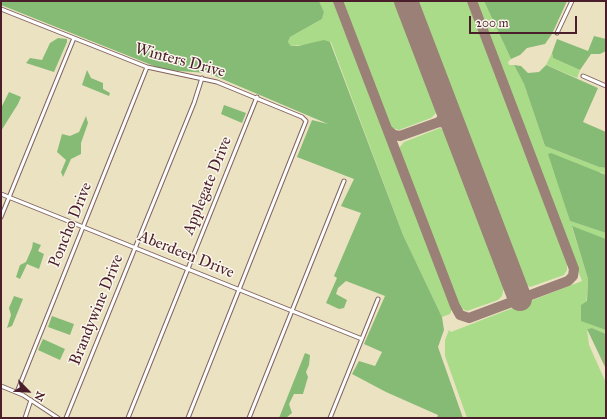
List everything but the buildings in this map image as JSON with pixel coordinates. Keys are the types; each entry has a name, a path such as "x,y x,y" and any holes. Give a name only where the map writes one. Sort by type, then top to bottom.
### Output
{"street":[{"path":"557,33 572,1"},
{"name":"Winters Drive","path":"1,9 147,67 202,78 257,97 302,117 306,121 239,289"},
{"path":"1,217 74,38"},
{"name":"Poncho Drive","path":"17,392 147,67"},
{"path":"583,76 606,86"},
{"name":"Brandywine Drive","path":"66,418 194,104 202,78"},
{"name":"Applegate Drive","path":"128,418 257,97"},
{"path":"249,418 344,181"},
{"name":"Aberdeen Drive","path":"1,194 84,226 362,339"},
{"path":"188,418 239,289"},
{"path":"330,418 378,299"},
{"path":"1,386 17,392 58,418"},
{"path":"25,418 31,400"}],"green space":[{"path":"1,1 319,1 324,12 322,19 290,37 288,42 291,46 298,46 324,40 330,42 403,235 442,317 444,330 438,347 463,418 437,418 438,415 386,392 352,374 359,361 375,366 382,352 364,344 385,296 346,281 338,288 336,294 347,300 344,308 339,309 326,303 337,278 334,276 361,213 341,206 354,179 297,157 312,120 328,124 208,73 164,70 1,5"},
{"path":"319,1 333,1 452,309 450,314 442,317 403,235 331,42 291,46 288,42 290,37 322,19 324,12"},
{"path":"341,1 396,1 437,106 436,113 431,118 399,130 392,128 388,124"},
{"path":"414,1 467,1 567,263 567,270 564,275 530,287 524,284 520,278"},
{"path":"475,1 484,1 511,59 508,62 509,65 514,65 524,84 545,146 599,167 606,168 606,175 601,172 564,201 570,221 606,233 606,239 572,227 588,279 585,321 606,330 606,334 592,328 587,329 589,345 606,383 606,418 467,418 445,356 445,340 449,330 451,332 582,281 501,70 501,65 499,64"},
{"path":"484,1 567,1 552,34 545,44 527,48 520,55 511,59"},
{"path":"594,36 606,39 606,51 600,54 591,54 580,70 553,58 552,53 557,39 588,51"},
{"path":"58,38 67,39 67,42 54,72 26,63 30,58 42,60 50,43"},
{"path":"552,53 553,58 580,70 577,78 546,65"},
{"path":"514,65 521,66 528,73 539,72 546,65 598,88 583,122 606,132 606,168 599,167 545,146 524,84"},
{"path":"87,70 91,78 103,83 103,89 110,93 109,96 82,85"},
{"path":"9,92 21,97 1,131 1,108"},
{"path":"224,105 246,113 242,123 221,114"},
{"path":"86,116 88,123 81,143 81,154 71,159 63,177 61,172 66,160 57,152 62,134 70,136 79,132"},
{"path":"440,128 447,134 505,282 502,296 498,300 467,311 458,307 399,153 400,147 404,142"},
{"path":"551,153 606,175 606,233 570,221 548,154"},
{"path":"572,226 606,239 606,330 581,321 581,305 587,301 588,279"},
{"path":"33,242 41,245 38,251 44,254 39,269 27,264 20,279 16,277 20,265 26,262"},
{"path":"14,296 23,299 12,326 7,328 11,315 9,308"},
{"path":"52,316 74,324 70,335 48,327"},
{"path":"592,328 606,334 606,369 587,329"},
{"path":"43,339 65,349 60,360 38,350"},
{"path":"305,353 310,355 309,365 306,372 308,377 303,394 294,394 289,404 292,413 286,418 279,418"}],"taxiway":[{"path":"338,1 455,306 460,315 469,318 568,281 573,276 574,269 472,1"},
{"path":"388,130 394,135 400,136 439,122 445,115 446,106"},
{"path":"439,122 448,123 455,129"}],"runway":[{"path":"406,1 520,299"}]}
